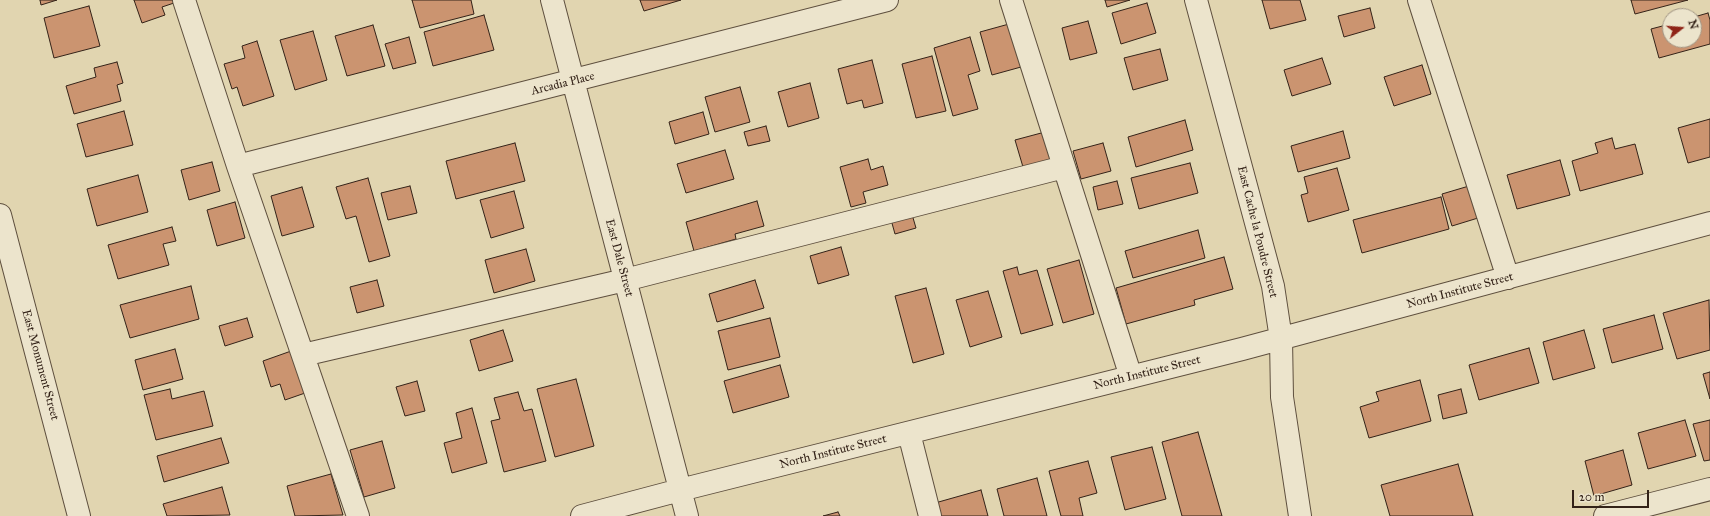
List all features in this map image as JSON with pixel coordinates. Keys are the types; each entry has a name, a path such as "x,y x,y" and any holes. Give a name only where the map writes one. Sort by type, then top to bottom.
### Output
{"street":[{"path":"184,0 238,166 358,516"},
{"name":"East Dale Street","path":"552,0 686,516"},
{"name":"Arcadia Place","path":"238,166 573,82 887,0"},
{"path":"1011,0 1131,377"},
{"name":"East Cache la Poudre Street","path":"1196,0 1273,286 1281,339 1282,397 1300,516"},
{"path":"1419,0 1508,278"},
{"path":"303,355 625,280 1064,167"},
{"name":"East Monument Street","path":"0,215 79,516"},
{"name":"North Institute Street","path":"582,516 1281,339 1710,223"},
{"path":"909,433 930,516"},
{"path":"1605,516 1710,489"}],"building":[{"path":"40,0 57,0 41,5"},
{"path":"134,0 180,1 162,7 165,15 142,23"},
{"path":"412,0 471,0 474,14 420,28"},
{"path":"640,0 681,0 644,11"},
{"path":"1105,0 1130,0 1107,7"},
{"path":"1262,0 1300,0 1306,20 1270,29"},
{"path":"1631,0 1688,0 1635,14"},
{"path":"1147,3 1156,33 1121,44 1112,13"},
{"path":"89,6 100,46 54,58 44,18"},
{"path":"1370,8 1375,28 1344,37 1338,16"},
{"path":"1708,13 1710,20 1710,44 1702,46 1702,15"},
{"path":"484,15 494,50 433,66 424,32"},
{"path":"1088,21 1097,53 1070,60 1062,28"},
{"path":"1009,24 1021,67 992,75 980,32"},
{"path":"373,25 385,66 347,76 335,36"},
{"path":"1662,26 1662,48 1695,48 1659,58 1651,29"},
{"path":"313,31 327,80 295,90 280,40"},
{"path":"409,37 416,63 393,69 385,44"},
{"path":"970,37 980,71 968,75 978,109 953,116 934,48"},
{"path":"257,41 274,96 243,106 237,87 232,89 224,64 245,58 242,46"},
{"path":"1160,49 1168,80 1133,90 1124,58"},
{"path":"932,56 946,111 916,118 902,64"},
{"path":"1322,58 1331,84 1292,96 1284,70"},
{"path":"872,60 883,103 864,108 862,100 847,104 838,69"},
{"path":"117,62 123,83 117,85 121,101 74,114 66,86 96,77 94,68"},
{"path":"1422,65 1431,94 1394,106 1384,77"},
{"path":"810,83 819,118 788,127 778,92"},
{"path":"740,87 750,122 715,132 705,97"},
{"path":"124,111 133,145 86,157 77,124"},
{"path":"703,112 709,134 675,144 669,122"},
{"path":"1710,119 1710,157 1688,163 1678,128"},
{"path":"1185,120 1193,150 1136,167 1128,137"},
{"path":"766,126 770,141 748,146 744,132"},
{"path":"1343,131 1350,158 1298,172 1291,146"},
{"path":"1045,132 1052,159 1023,167 1015,140"},
{"path":"1612,138 1615,149 1635,144 1643,174 1580,191 1572,161 1598,153 1595,143"},
{"path":"515,143 525,181 456,199 446,161"},
{"path":"1103,143 1111,171 1081,179 1073,151"},
{"path":"725,150 734,179 686,193 677,164"},
{"path":"868,159 871,170 883,166 888,185 863,192 866,203 851,207 840,167"},
{"path":"1560,160 1570,195 1517,209 1507,175"},
{"path":"212,162 220,191 189,200 181,170"},
{"path":"1190,163 1198,193 1139,209 1131,178"},
{"path":"1337,168 1349,210 1308,222 1301,195 1308,193 1304,177"},
{"path":"138,175 148,212 97,226 87,189"},
{"path":"368,178 390,256 369,262 356,216 346,219 336,187"},
{"path":"1117,181 1123,204 1098,210 1093,187"},
{"path":"410,186 417,213 388,220 381,193"},
{"path":"1469,186 1478,218 1452,226 1442,194"},
{"path":"302,187 314,227 282,236 271,196"},
{"path":"514,191 524,228 491,238 480,200"},
{"path":"1441,197 1449,229 1362,253 1353,220"},
{"path":"757,201 764,226 735,234 736,239 694,251 686,222"},
{"path":"235,202 245,238 217,246 207,210"},
{"path":"911,211 916,228 895,234 890,216"},
{"path":"172,227 176,241 163,244 169,265 118,279 108,245"},
{"path":"1198,230 1205,258 1133,278 1125,251"},
{"path":"841,247 849,275 818,284 810,256"},
{"path":"526,249 535,281 494,293 485,260"},
{"path":"1224,257 1233,289 1194,300 1195,305 1126,324 1116,288"},
{"path":"1079,260 1094,314 1063,323 1047,269"},
{"path":"1017,267 1019,275 1037,270 1053,325 1021,334 1003,271"},
{"path":"377,280 384,306 357,313 350,287"},
{"path":"755,280 764,308 717,322 709,294"},
{"path":"191,286 199,319 130,338 120,305"},
{"path":"926,288 944,354 913,363 895,296"},
{"path":"988,291 1002,337 970,347 956,300"},
{"path":"1709,300 1710,350 1677,359 1663,313"},
{"path":"1654,315 1663,349 1612,363 1603,329"},
{"path":"247,318 253,337 225,346 219,326"},
{"path":"770,318 780,357 728,370 718,331"},
{"path":"503,330 513,361 479,371 470,340"},
{"path":"1584,330 1595,368 1553,380 1543,342"},
{"path":"1529,348 1539,383 1479,400 1469,365"},
{"path":"175,349 183,379 143,390 135,360"},
{"path":"294,350 308,392 285,400 280,384 271,387 263,361"},
{"path":"780,365 789,397 733,413 724,381"},
{"path":"1710,372 1710,399 1703,374"},
{"path":"576,379 594,446 555,457 537,389"},
{"path":"1420,380 1431,421 1369,438 1360,407 1379,401 1376,392"},
{"path":"417,381 425,411 405,416 396,387"},
{"path":"170,389 172,399 204,391 213,426 156,440 144,395"},
{"path":"1461,389 1467,413 1443,419 1438,395"},
{"path":"518,392 524,411 532,409 546,461 504,472 491,421 500,419 494,398"},
{"path":"472,408 487,463 452,473 444,443 462,438 456,413"},
{"path":"1685,420 1696,456 1648,469 1638,433"},
{"path":"1710,420 1710,460 1704,461 1693,424"},
{"path":"1198,432 1222,516 1182,516 1162,442"},
{"path":"221,438 229,463 164,482 157,456"},
{"path":"382,441 395,488 364,497 350,450"},
{"path":"1152,447 1166,499 1125,510 1111,457"},
{"path":"1623,450 1632,485 1594,496 1585,461"},
{"path":"1088,461 1097,493 1079,498 1083,516 1061,516 1049,471"},
{"path":"1458,464 1473,516 1390,516 1381,485"},
{"path":"331,474 343,515 295,516 287,486"},
{"path":"1037,478 1047,516 1004,516 997,489"},
{"path":"222,487 230,515 167,516 163,504"},
{"path":"981,490 988,516 938,516 935,503"},
{"path":"838,512 840,516 823,516"}]}
